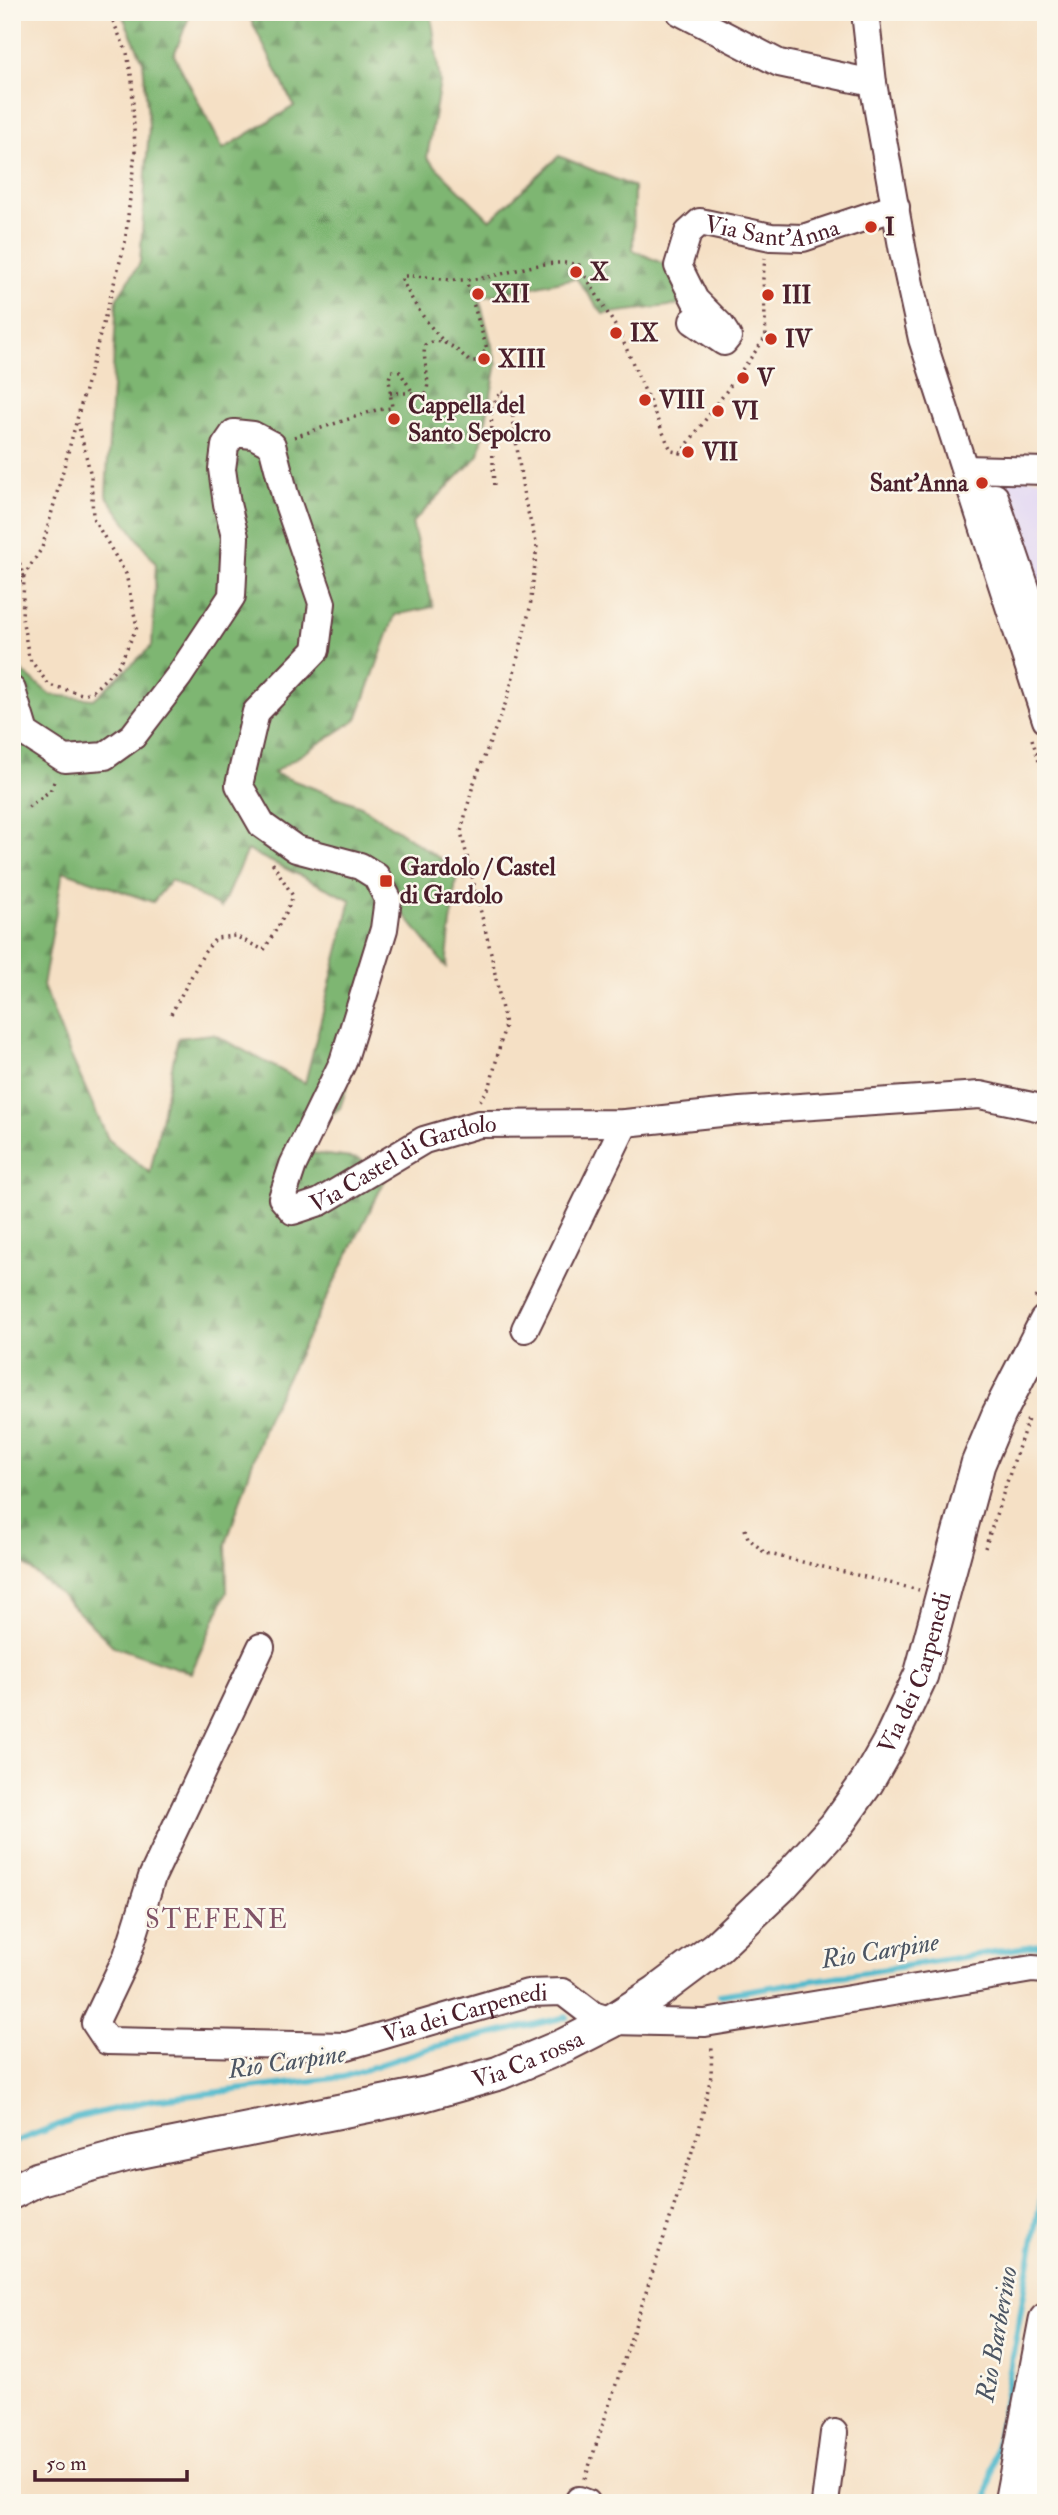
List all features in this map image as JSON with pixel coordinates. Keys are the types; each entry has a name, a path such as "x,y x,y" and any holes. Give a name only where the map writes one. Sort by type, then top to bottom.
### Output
{"main road":[{"name":"Via dei Carpenedi","path":"612,2021 657,1992 717,1947 780,1887 835,1827 867,1782 921,1675 978,1464 999,1414 1046,1322"},
{"name":"Via Ca rossa","path":"12,2192 38,2179 132,2153 437,2091 499,2073 565,2045 612,2021"},
{"path":"1011,2503 1046,2320"},
{"path":"1036,2503 1046,2449"}],"street":[{"path":"680,12 779,63 873,83"},
{"path":"865,12 873,83 903,252 922,339 964,469 985,497 1046,647"},
{"name":"Via Sant'Anna","path":"693,321 724,342 727,337 721,326 695,300 678,265 688,233 700,222 771,237 803,238 896,207"},
{"path":"12,690 25,733 65,759 105,756 133,736 179,676 232,596 235,537 222,470 225,446 234,433 253,435 272,445"},
{"name":"Via Castel di Gardolo","path":"272,445 285,495 322,603 316,650 256,712 239,786 262,825 296,849 360,866 376,876 388,899 384,929 343,1062 293,1165 282,1198 293,1211 320,1202 424,1140 478,1124 625,1123 740,1111 980,1095 1046,1109"},
{"path":"964,469 1046,471"},
{"path":"985,497 992,488 1046,489"},
{"path":"985,497 1046,720"},
{"path":"525,1329 625,1123"},
{"name":"Via dei Carpenedi","path":"261,1647 152,1877 127,1955 95,2023 107,2041 347,2046 528,1993 563,1992 593,2015 612,2021"},
{"name":"Via Ca rossa","path":"612,2021 705,2023 1031,1969 1046,1970"},
{"path":"825,2503 834,2433"}],"path":[{"path":"12,594 42,548 125,243 135,152 132,80 127,53 110,12"},
{"path":"446,344 425,322 402,279 403,276 466,280 530,267 568,262 579,264 620,334 668,444 672,451 681,453"},
{"path":"390,393 412,393 422,398 426,395 428,387 422,354 425,345 431,341 452,344 469,361 476,361 487,349 466,280"},
{"path":"272,445 363,414 392,408 389,379 391,371 400,372 412,393"},
{"path":"461,1129 490,1086 505,1025 491,953 461,832 473,785 508,697 530,608 537,546 524,497 510,398 501,391 491,408 494,490"},
{"path":"12,536 24,579 22,617 29,657 49,685 82,694 93,691 119,665 137,627 126,574 93,518 91,476 77,421"},
{"path":"28,807 50,791 65,759"},
{"path":"171,1014 204,953 216,937 235,936 264,950 286,914 293,896 259,838 262,825"},
{"path":"745,1529 748,1538 765,1553 941,1595"},
{"path":"583,2502 699,2130 711,2076 712,2035"}],"shaded area":[{"path":"982,477 1046,479 1046,673 988,497"}],"green space":[{"path":"121,12 191,12 174,55 223,149 294,106 247,12 431,12 440,82 427,158 490,220 559,156 634,187 633,250 677,270 686,304 603,314 576,278 479,298 497,364 479,455 412,523 433,607 395,615 357,719 273,773 361,806 457,870 446,967 403,913 340,1108 287,1150 359,1159 388,1174 267,1418 226,1544 227,1592 191,1673 113,1646 60,1594 12,1554 12,663 51,695 94,699 152,646 156,564 106,495 117,298 140,263 149,127 143,61","holes":["247,850 351,900 305,1083 213,1034 178,1038 150,1173 108,1139 43,986 63,871 153,902 171,880 221,908"]}],"waterway":[{"name":"Rio Carpine","path":"719,1995 1046,1944"},
{"name":"Rio Carpine","path":"12,2143 76,2118 152,2100 343,2077 430,2048 567,2017"},
{"name":"Rio Barberino","path":"986,2503 1046,2172"}],"place":[{"name":"I","path":"871,227"},
{"name":"X","path":"576,272"},
{"name":"XII","path":"478,294"},
{"name":"III","path":"768,295"},
{"name":"IX","path":"616,333"},
{"name":"IV","path":"771,339"},
{"name":"XIII","path":"484,359"},
{"name":"V","path":"743,378"},
{"name":"VIII","path":"645,400"},
{"name":"VI","path":"718,411"},
{"name":"Cappella del Santo Sepolcro","path":"394,419"},
{"name":"VII","path":"688,452"},
{"name":"Sant'Anna","path":"982,483"},
{"name":"Gardolo / Castel di Gardolo","path":"386,881"}],"district":[{"name":"STEFENE","path":"217,1920"}]}
